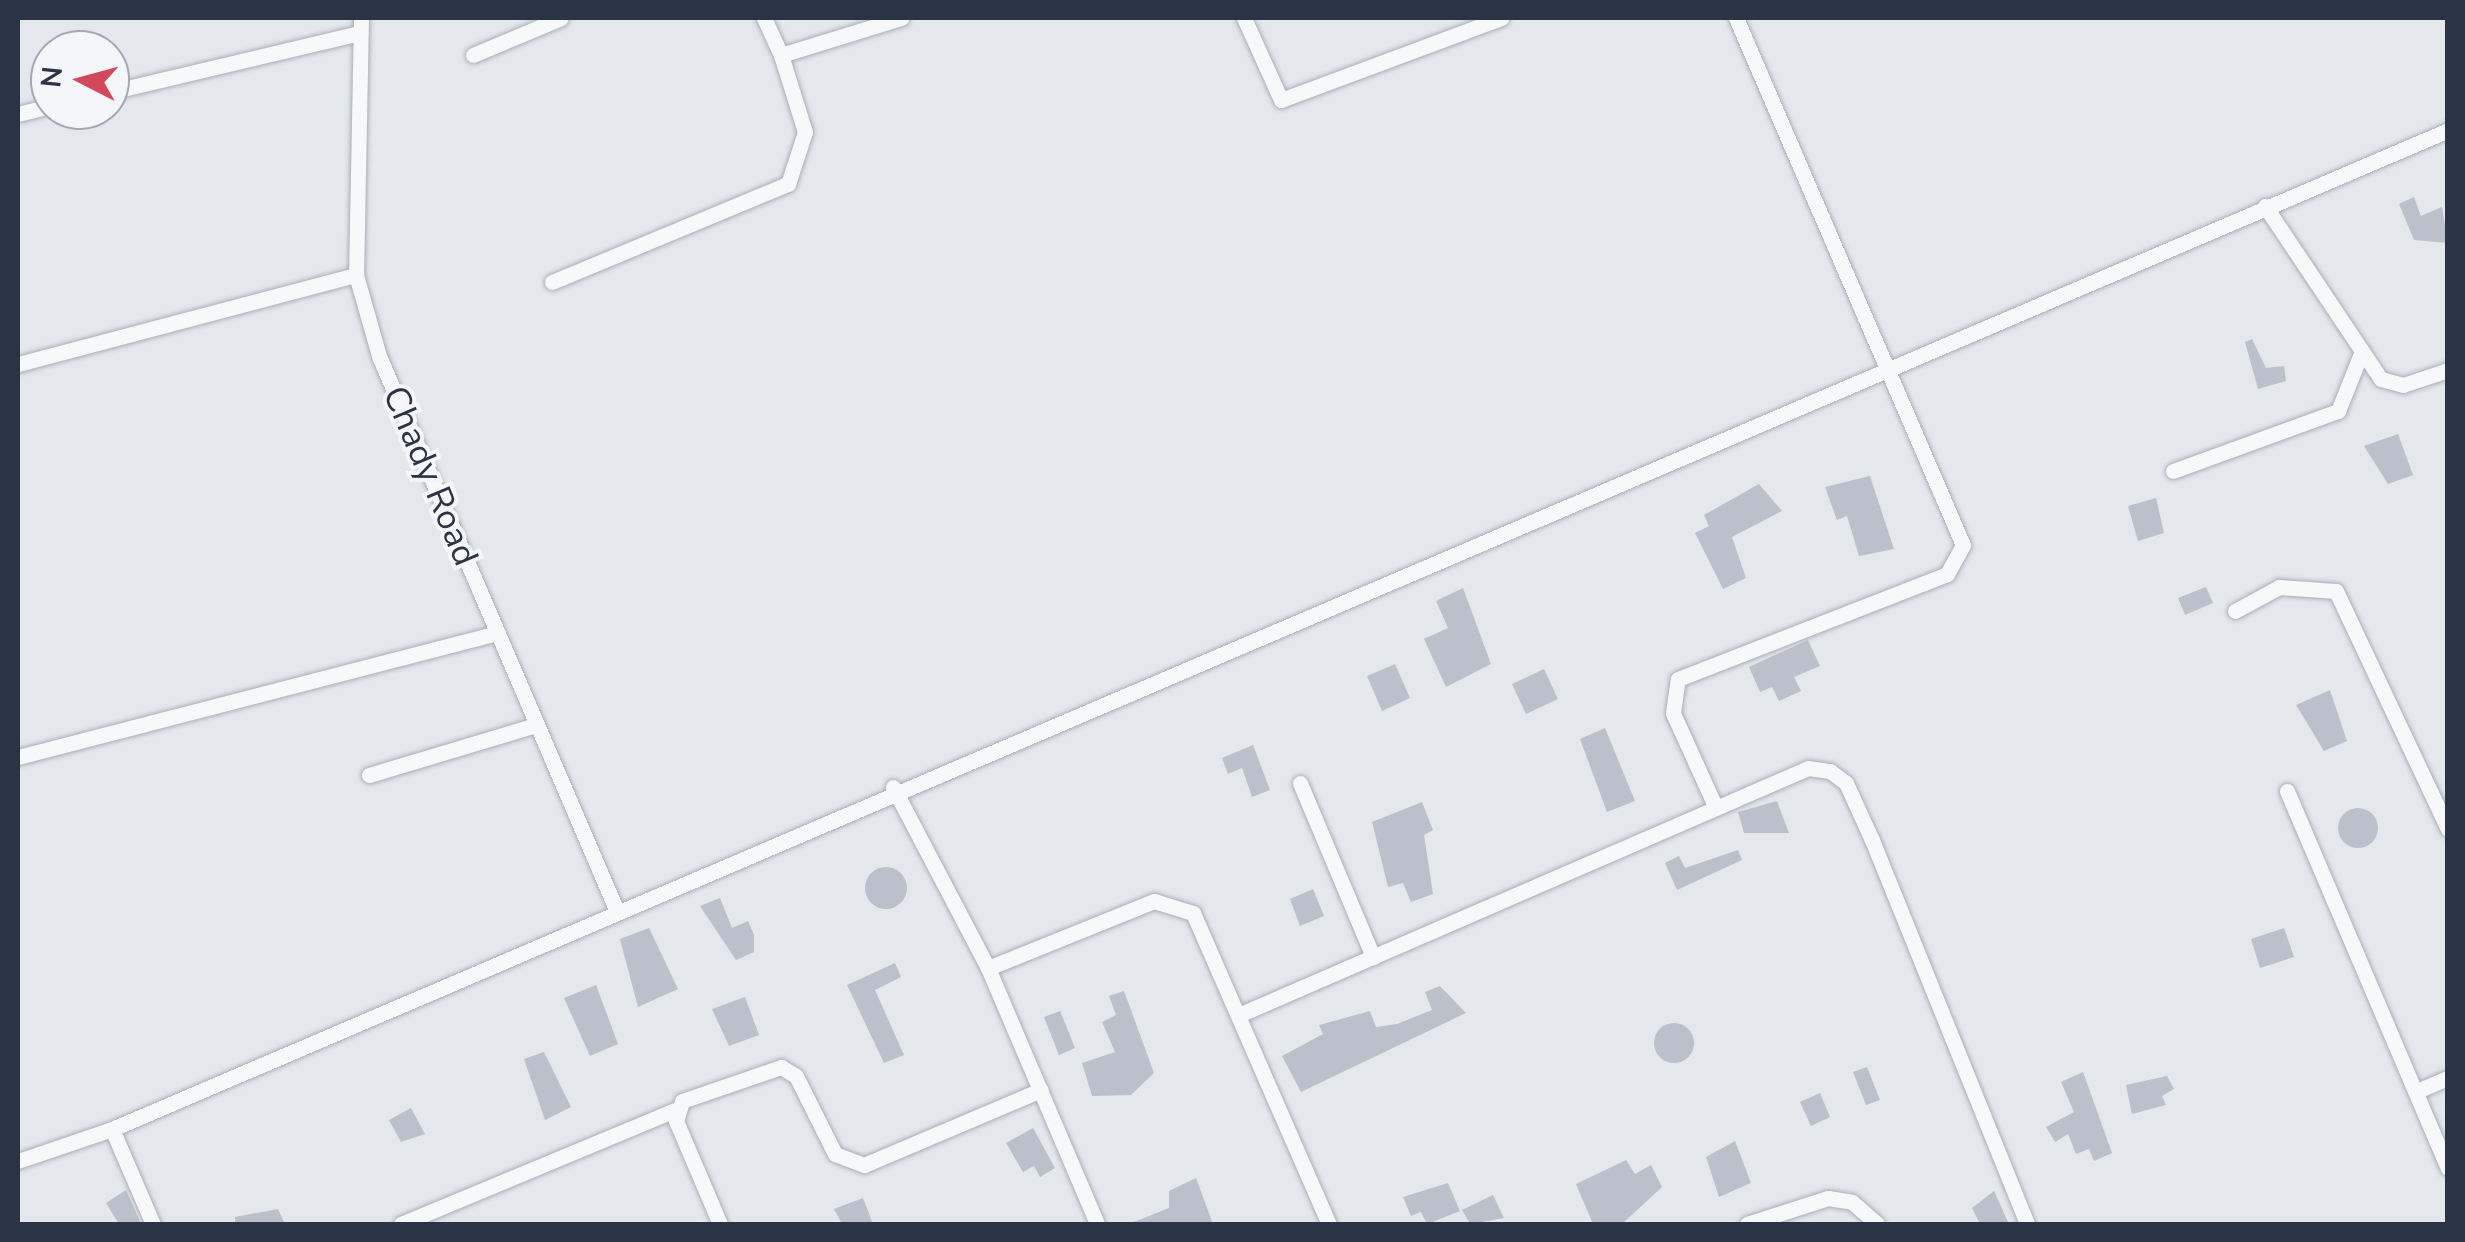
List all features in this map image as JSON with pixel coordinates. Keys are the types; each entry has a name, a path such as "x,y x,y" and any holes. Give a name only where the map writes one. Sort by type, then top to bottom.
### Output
{"street":[{"path":"473,55 561,18"},
{"path":"552,282 788,184 805,132 781,55 764,18"},
{"path":"781,55 901,18"},
{"path":"1244,18 1276,97 1500,18"},
{"path":"1716,808 1673,714 1678,680 1960,563 1963,545 1736,18"},
{"path":"130,87 360,25"},
{"name":"Chady Road","path":"360,25 356,275 379,356 616,909"},
{"path":"18,1161 112,1128 893,787 1887,363 2448,130"},
{"path":"2265,206 2320,279 2360,356 2403,385 2448,370"},
{"path":"18,364 356,275"},
{"path":"2173,471 2338,411 2360,356"},
{"path":"2235,611 2279,587 2336,591 2448,830"},
{"path":"18,757 496,633"},
{"path":"369,775 536,726"},
{"path":"1241,1014 1808,768 1846,783 2027,1224"},
{"path":"1300,782 1373,956"},
{"path":"893,787 988,968 1097,1224"},
{"path":"2288,792 2448,1168"},
{"path":"988,968 1154,901 1175,901 1193,914 1241,1014 1329,1224"},
{"path":"401,1224 781,1067 796,1076 835,1154 864,1164 1040,1090"},
{"path":"2417,1091 2448,1078"},
{"path":"676,1110 720,1224"},
{"path":"112,1128 153,1224"},
{"path":"1747,1224 1828,1198 1852,1202 1877,1224"}],"building":[{"path":"2414,197 2421,216 2442,207 2448,243 2414,240 2399,204"},
{"path":"2252,339 2266,368 2284,366 2286,381 2258,389 2245,342"},
{"path":"2398,434 2413,475 2388,484 2364,446"},
{"path":"1870,476 1894,549 1859,556 1847,516 1837,520 1825,487"},
{"path":"1759,484 1782,511 1732,537 1746,578 1723,589 1695,533 1709,526 1704,515"},
{"path":"2156,498 2164,533 2138,541 2128,506"},
{"path":"2206,587 2213,603 2185,615 2178,598"},
{"path":"1463,588 1491,664 1446,687 1424,639 1448,628 1436,601"},
{"path":"1808,640 1820,666 1794,677 1801,691 1779,701 1772,687 1760,692 1749,667"},
{"path":"1395,664 1410,698 1382,711 1367,676"},
{"path":"1544,669 1558,699 1526,714 1512,684"},
{"path":"2330,690 2347,741 2324,751 2296,705"},
{"path":"1605,728 1635,801 1607,812 1580,739"},
{"path":"1253,745 1270,790 1252,797 1242,768 1228,774 1222,758"},
{"path":"1777,801 1789,833 1744,833 1738,812"},
{"path":"1422,802 1433,830 1424,835 1433,894 1411,902 1403,883 1388,887 1372,822"},
{"path":"2358,808 2372,814 2378,828 2372,842 2358,848 2344,842 2338,828 2344,814"},
{"path":"1738,850 1742,860 1677,890 1665,863 1679,856 1685,868"},
{"path":"886,867 901,873 907,888 901,903 886,909 871,903 865,888 871,873"},
{"path":"1313,889 1324,916 1300,926 1290,899"},
{"path":"720,898 732,928 748,921 754,935 754,952 736,960 700,906"},
{"path":"649,928 678,989 638,1007 620,939"},
{"path":"2284,928 2294,957 2260,968 2251,939"},
{"path":"895,963 901,977 875,990 904,1055 884,1063 847,985"},
{"path":"596,985 618,1044 590,1056 564,998"},
{"path":"1440,986 1466,1013 1301,1092 1282,1056 1323,1034 1319,1025 1370,1011 1376,1027 1397,1024 1432,1010 1425,992"},
{"path":"1124,991 1154,1073 1131,1095 1092,1096 1082,1063 1115,1052 1102,1022 1116,1015 1109,996"},
{"path":"745,997 759,1035 729,1046 712,1009"},
{"path":"1060,1011 1075,1048 1059,1055 1044,1017"},
{"path":"1674,1023 1688,1029 1694,1043 1688,1057 1674,1063 1660,1057 1654,1043 1660,1029"},
{"path":"544,1052 571,1107 545,1120 524,1059"},
{"path":"1867,1067 1880,1100 1866,1105 1853,1072"},
{"path":"2083,1072 2112,1153 2094,1161 2089,1149 2076,1154 2068,1134 2055,1142 2046,1127 2074,1112 2061,1082"},
{"path":"2167,1076 2174,1089 2162,1096 2166,1105 2132,1114 2126,1085"},
{"path":"1820,1093 1830,1117 1811,1126 1800,1102"},
{"path":"411,1108 425,1134 401,1142 389,1120"},
{"path":"1033,1128 1055,1168 1040,1177 1034,1166 1023,1172 1006,1143"},
{"path":"1735,1141 1751,1183 1719,1197 1706,1157"},
{"path":"1626,1160 1635,1174 1651,1165 1662,1187 1622,1224 1593,1224 1576,1184"},
{"path":"1196,1178 1213,1224 1129,1224 1169,1208 1169,1191"},
{"path":"1448,1183 1460,1211 1427,1224 1421,1212 1411,1216 1403,1197"},
{"path":"126,1190 141,1224 119,1224 106,1203"},
{"path":"1994,1191 2009,1224 1980,1224 1972,1208"},
{"path":"1493,1195 1504,1218 1470,1224 1462,1210"},
{"path":"863,1198 873,1224 842,1224 834,1209"},
{"path":"278,1209 285,1224 235,1224 235,1217"}]}
